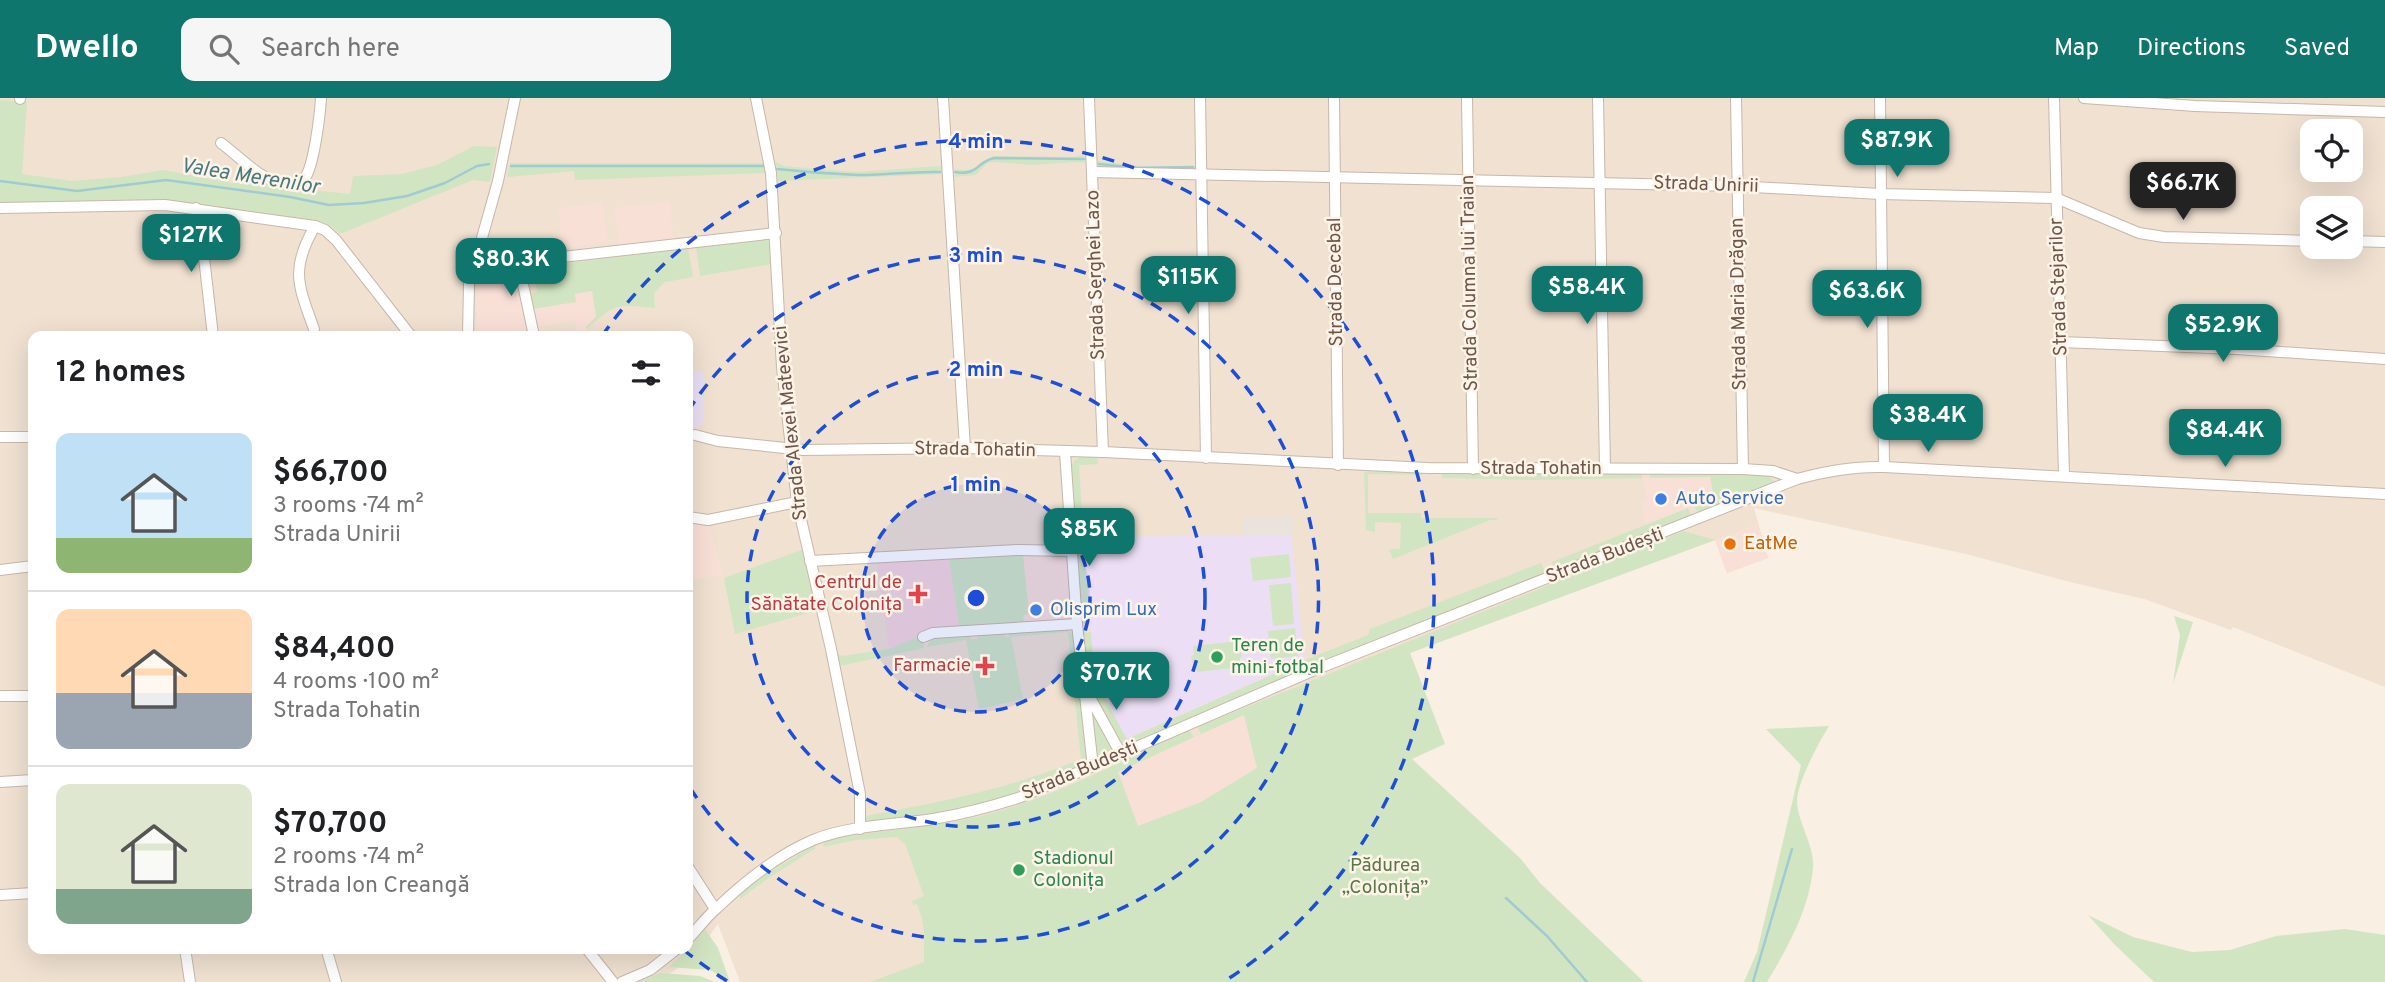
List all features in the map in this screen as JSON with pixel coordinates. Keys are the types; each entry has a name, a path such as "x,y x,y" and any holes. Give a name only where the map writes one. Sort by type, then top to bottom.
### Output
{"street":[{"path":"221,143 269,179 282,184 299,183 308,171 321,98"},
{"path":"468,331 469,284 498,181 515,98"},
{"name":"Strada Alexei Mateevici","path":"756,98 771,173 779,318 797,502 831,649 860,794 860,829"},
{"path":"943,98 965,448"},
{"name":"Strada Serghei Lazo","path":"1089,98 1103,452"},
{"path":"1200,98 1206,458"},
{"name":"Strada Decebal","path":"1334,98 1338,465"},
{"name":"Strada Columna lui Traian","path":"1467,98 1473,469"},
{"path":"1598,98 1605,468"},
{"name":"Strada Maria Drăgan","path":"1736,98 1743,469"},
{"path":"1880,98 1884,467"},
{"name":"Strada Stejarilor","path":"2054,98 2064,475"},
{"path":"2084,98 2195,106 2385,112"},
{"name":"Strada Unirii","path":"1092,173 1200,173 1736,186 1880,194 2056,198 2139,233 2164,237 2300,240"},
{"path":"0,208 165,205 320,228 336,240 407,331"},
{"path":"196,208 212,331"},
{"path":"314,329 300,288 297,270 304,245 320,228"},
{"path":"476,257 518,261 776,233"},
{"path":"2363,242 2385,242"},
{"path":"518,261 534,331"},
{"path":"2061,342 2237,349 2385,359"},
{"name":"Strada Tohatin","path":"695,435 718,441 790,448 965,448 1103,452 1338,465 1473,469 1743,469 1773,471 1797,479 1841,469 1884,467 2385,494"},
{"path":"0,437 28,437"},
{"path":"1065,452 1077,624 1093,767"},
{"name":"Strada Budești","path":"693,933 715,909 765,869 798,848 835,833 936,818 998,804 1093,767 1317,669 1797,479"},
{"path":"693,518 708,520 797,502"},
{"path":"810,561 1017,550 1072,551"},
{"path":"0,569 28,566"},
{"path":"923,637 933,633 1077,624"},
{"path":"1083,685 1121,754"},
{"path":"0,696 28,696"},
{"path":"0,782 28,780"},
{"path":"693,875 715,909"},
{"path":"0,895 28,893"},
{"path":"186,954 190,982"},
{"path":"328,954 336,982"},
{"path":"591,954 613,982"},
{"path":"622,982 650,970 670,954"}],"shaded area":[{"path":"0,98 2385,98 2385,687 2233,627 2231,630 2144,599 1966,554 1754,508 1768,558 1727,573 1715,540 1410,653 1281,779 923,963 869,982 740,982 718,924 704,943 693,954 658,982 0,982"},
{"path":"669,201 674,240 619,246 614,208"},
{"path":"602,202 608,241 561,249 559,208"},
{"path":"513,263 528,330 477,331 478,271"},
{"path":"593,283 596,317 584,331 577,331 575,320 536,327 529,294"},
{"path":"693,371 703,372 703,422 693,429"},
{"path":"1710,476 1714,498 1646,525 1642,503 1647,501 1642,478"},
{"path":"1294,516 1294,535 1244,535 1244,518"},
{"path":"693,521 709,525 723,574 693,580"},
{"path":"1757,524 1768,558 1727,573 1715,540"},
{"path":"1291,535 1305,660 1126,739 1095,681 1083,537"},
{"path":"1068,553 1072,615 1061,622 1024,623 1023,615 1029,614 1023,555"},
{"name":"Centrul de Sănătate Colonița","path":"949,559 959,624 964,628 923,635 889,649 877,563"},
{"path":"1244,715 1257,768 1201,802 1138,826 1118,772"}],"green space":[{"path":"0,100 27,102 22,174 72,181 164,170 233,183 239,166 283,187 350,194 353,176 402,174 437,165 474,146 497,147 490,182 473,180 340,234 331,226 313,222 175,201 0,205"},
{"path":"1083,155 1085,163 987,163 976,175 955,177 955,169 969,170 994,156"},
{"path":"1098,161 1141,166 1196,166 1196,171 1106,171 1098,166"},
{"path":"776,162 784,166 856,172 941,166 942,174 778,181"},
{"path":"510,163 764,163 766,173 575,180 574,171 507,177"},
{"path":"765,237 770,241 772,264 700,276 696,247"},
{"path":"688,247 693,277 665,282 654,293 655,308 618,307 587,329 596,317 592,291 575,294 576,302 533,309 529,294 537,292 534,268"},
{"path":"1080,457 1097,457 1098,464 1079,465 1084,544 1075,542 1070,469"},
{"path":"1369,471 1422,475 1368,474 1368,513 1421,513 1421,518 1497,520 1490,520 1393,559 1389,549 1400,549 1401,523 1375,522 1375,532 1366,530 1364,473"},
{"path":"1442,473 1642,474 1642,478 1442,478"},
{"path":"1649,474 1769,475 1774,482 1698,513 1694,506 1714,498 1710,477 1650,478"},
{"path":"1688,508 1692,516 1555,570 1552,562"},
{"name":"Pădurea „Colonița”","path":"1683,531 1715,540 1410,653 1445,744 1412,759 1520,858 1540,883 1644,982 869,982 924,962 922,918 917,904 913,905 912,901 924,896 905,844 897,837 856,840 823,847 824,841 954,822 1000,811 1083,780 1189,730 1194,737 1118,772 1138,826 1201,802 1257,768 1244,715 1201,734 1197,727"},
{"path":"804,549 818,610 735,634 724,578"},
{"path":"1084,549 1090,623 1081,624 1076,557 1078,551"},
{"path":"1289,554 1291,577 1253,581 1250,558"},
{"path":"1023,555 1029,614 1023,615 1024,623 964,628 959,625 949,559"},
{"path":"1541,563 1546,574 1316,663 1129,746 1119,743 1088,682 1083,633 1091,632 1095,681 1127,739 1368,635 1370,629"},
{"path":"1291,583 1294,624 1273,626 1269,585"},
{"path":"2174,616 2193,622 2173,684 2180,635"},
{"path":"1064,628 1074,635 1087,758 1085,766 990,802 951,811 865,823 865,816 974,793 1081,759 1068,632 1011,637 1023,699 979,709 966,640 927,647 932,636 969,635 971,639 977,639 979,633 1004,632 1005,637 1009,637 1009,632"},
{"path":"1295,628 1298,656 1271,659 1268,631"},
{"path":"923,635 924,648 839,666 837,653 842,656 889,649"},
{"name":"Teren de mini-fotbal","path":"1238,641 1242,657 1241,667 1197,672 1195,663 1192,663 1193,646"},
{"path":"1095,716 1113,748 1113,751 1100,757 1096,753 1092,720"},
{"path":"1829,726 1805,772 1798,792 1798,808 1813,860 1807,899 1790,942 1767,982 1744,982 1757,952 1801,765 1766,729"},
{"path":"815,845 816,848 740,899 740,895 766,874"},
{"path":"2088,915 2133,937 2192,952 2230,950 2276,936 2345,929 2385,935 2385,982 2154,982"},
{"path":"705,929 718,948 730,982 710,970 669,967 683,954 693,954 693,944"},
{"path":"660,973 700,976 715,982 638,982"}],"waterway":[{"name":"Valea Merenilor","path":"955,172 969,172 994,158 1084,159"},
{"name":"Valea Merenilor","path":"0,181 77,191 166,180 329,205 407,196 445,183 477,166 489,164"},
{"name":"Valea Merenilor","path":"1099,164 1137,168 1193,167"},
{"name":"Valea Merenilor","path":"511,166 763,166"},
{"name":"Valea Merenilor","path":"777,169 858,175 940,172"},
{"path":"1753,982 1792,849"},
{"path":"1506,898 1547,936 1587,982"}],"place":[{"name":"Auto Service","path":"1661,499"},
{"name":"EatMe","path":"1730,544"},
{"name":"Centrul de Sănătate Colonița","path":"918,594"},
{"name":"Olisprim Lux","path":"1036,610"},
{"name":"Teren de mini-fotbal","path":"1217,657"},
{"name":"Farmacie","path":"985,666"},
{"name":"Stadionul Colonița","path":"1019,870"}]}
